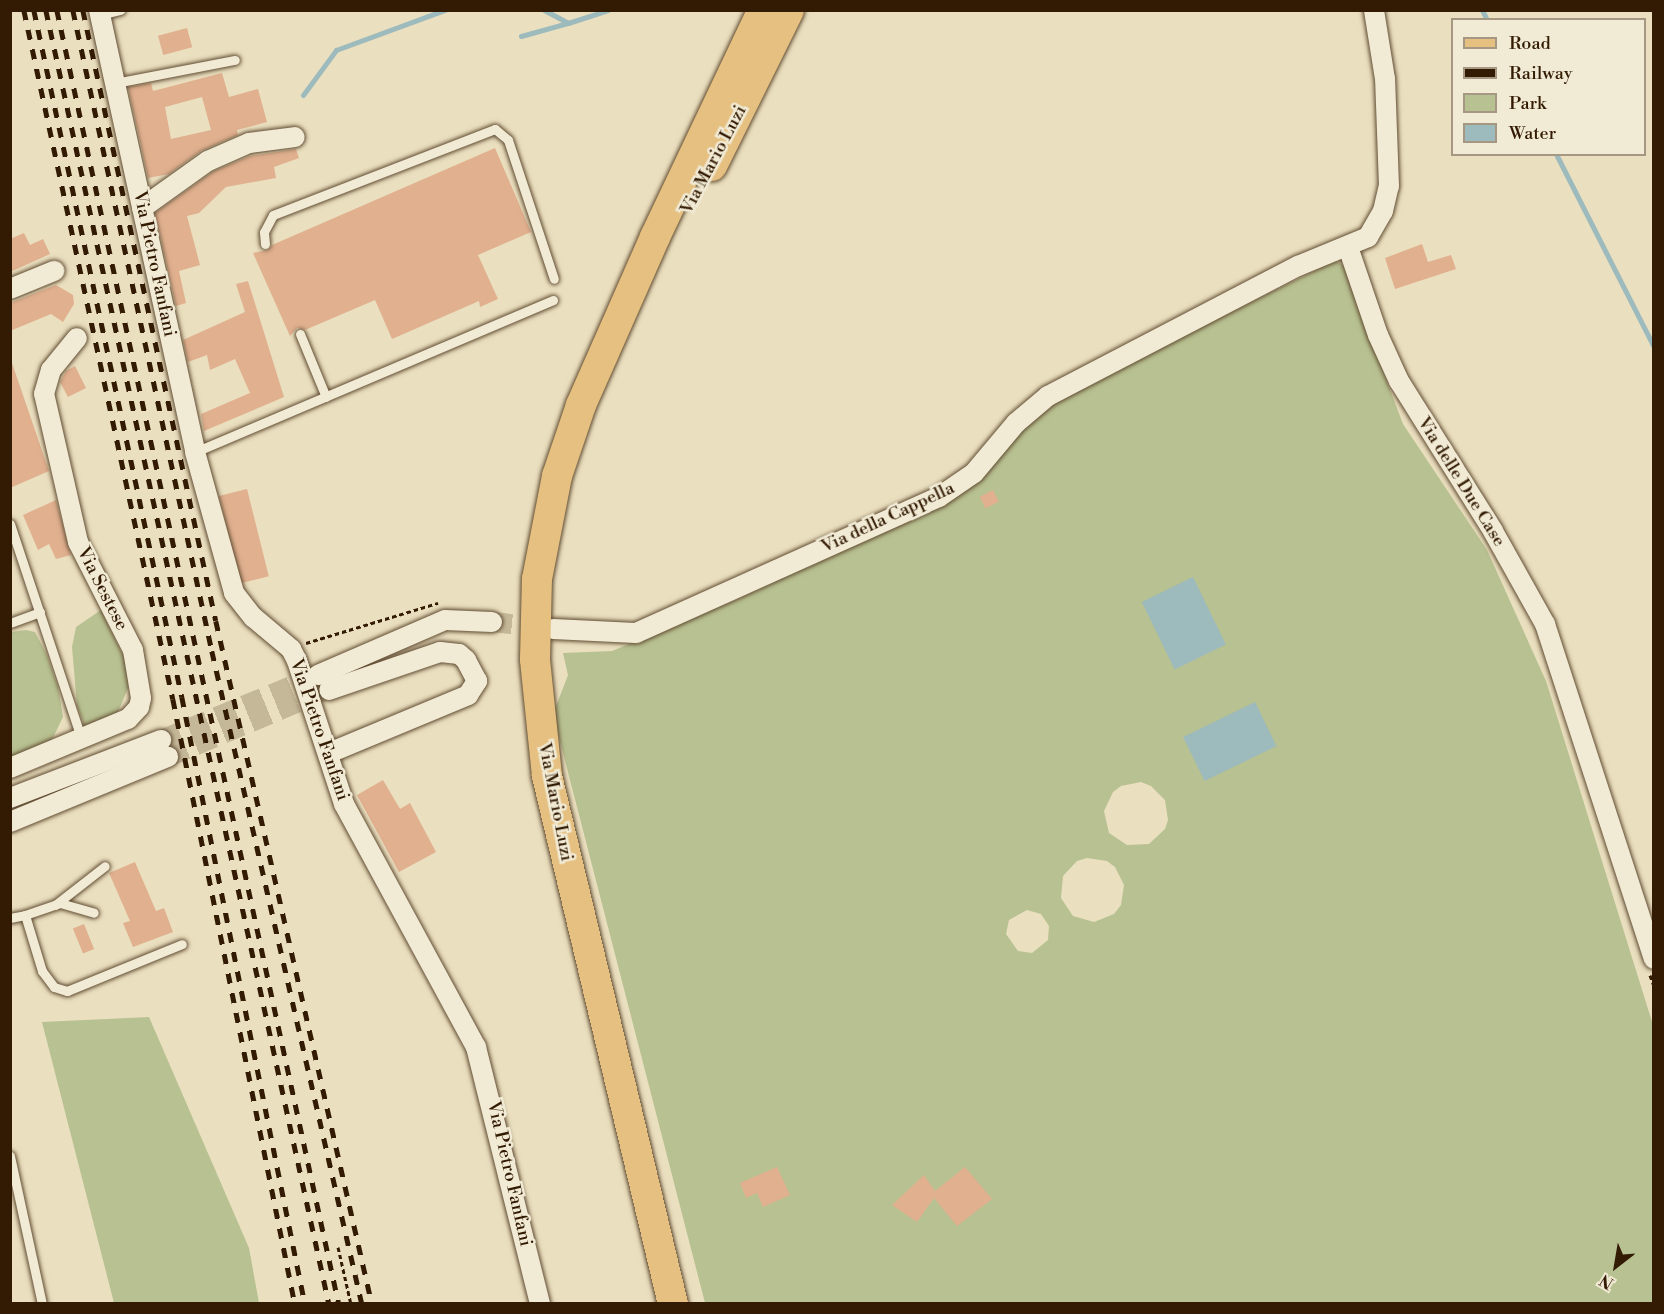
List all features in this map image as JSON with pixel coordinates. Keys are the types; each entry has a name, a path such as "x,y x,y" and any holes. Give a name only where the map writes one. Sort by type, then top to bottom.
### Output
{"main road":[{"name":"Via Mario Luzi","path":"673,1304 547,776 535,659 537,579 557,476 581,405 763,10"},
{"name":"Via Mario Luzi","path":"627,304 691,205 789,10"}],"street":[{"path":"1348,247 1373,231 1386,202 1389,186 1385,79 1374,10"},
{"name":"Via Pietro Fanfani","path":"99,13 195,452 234,593 253,617 291,649 344,804 476,1047 540,1304"},
{"path":"142,208 208,161 249,143 295,137"},
{"name":"Via della Cappella","path":"553,629 636,633 939,497 969,478 1016,423 1048,396 1298,266 1348,247"},
{"name":"Via delle Due Case","path":"1348,247 1378,335 1399,381 1493,531 1545,624 1650,962"},
{"path":"10,289 54,271"},
{"name":"Via Sestese","path":"10,768 135,714 141,692 134,650 78,542 46,406 45,382 77,338"},
{"path":"328,753 468,695 477,681 466,660 440,652 324,682 445,620 492,622"},
{"path":"10,798 164,748 10,822"}],"lane":[{"path":"99,13 120,10"},
{"path":"115,83 236,60"},
{"path":"265,244 264,231 273,215 495,129 508,140 554,279"},
{"path":"195,452 553,300"},
{"path":"300,334 326,397"},
{"path":"11,530 81,738"},
{"path":"10,623 40,612"},
{"path":"54,906 62,896 105,866"},
{"path":"10,918 65,903 94,913"},
{"path":"25,915 42,971 54,987 68,991 182,944"},
{"path":"10,1156 42,1304"}],"path":[{"path":"1653,158 1653,165"},
{"path":"291,649 429,604 445,605"},
{"path":"1650,962 1653,986"},
{"path":"338,1247 351,1304"}],"green space":[{"path":"1335,261 1343,265 1403,424 1487,550 1546,681 1653,1025 1653,1303 705,1303 553,714 568,675 563,653 612,651 736,600 971,486 987,473 1010,437 1055,398","holes":["1141,782 1151,786 1165,800 1168,820 1165,829 1149,844 1127,845 1109,833 1104,811 1113,792 1121,786","1087,858 1107,861 1115,867 1124,885 1121,905 1114,914 1094,922 1073,916 1061,898 1063,876 1077,861","1027,910 1041,914 1049,926 1048,940 1032,953 1018,951 1006,934 1009,920"]},
{"path":"101,610 127,664 128,688 115,719 86,729 77,706 72,647 76,627"},
{"path":"26,630 35,632 47,655 58,687 63,717 49,746 11,762 11,632"},
{"path":"149,1017 249,1248 259,1303 114,1303 42,1022"}],"water":[{"path":"1193,577 1226,644 1175,669 1142,602"},
{"path":"1255,702 1276,746 1205,781 1183,737"}],"building":[{"path":"187,28 192,47 163,55 158,36"},
{"path":"222,73 229,97 258,89 267,122 237,130 238,135 201,151 169,174 148,178 128,87 151,83 153,91","holes":["202,97 211,130 171,139 165,107"]},
{"path":"495,148 531,232 478,255 498,299 480,307 479,301 392,339 375,300 305,330 297,328 290,336 253,253 268,250 272,245"},
{"path":"296,149 299,158 274,167 276,178 226,187 199,213 187,216 200,265 179,271 186,303 176,306 155,213 214,171 250,156"},
{"path":"24,233 30,245 43,239 50,254 10,272 10,239"},
{"path":"1422,244 1428,262 1451,255 1456,269 1395,289 1385,258"},
{"path":"248,281 284,397 204,431 201,414 250,393 235,359 210,370 207,355 188,362 183,340 245,312 236,284"},
{"path":"56,285 73,295 74,304 63,322 51,314 10,331 10,303"},
{"path":"12,363 49,471 10,488 10,364"},
{"path":"75,366 86,388 68,397 60,382 66,371"},
{"path":"247,489 269,576 241,583 219,496"},
{"path":"993,490 999,502 986,508 980,497"},
{"path":"56,500 71,555 56,559 49,544 38,550 23,515"},
{"path":"383,780 400,809 410,803 436,852 399,872 357,795"},
{"path":"135,862 156,911 164,908 173,932 133,947 123,923 130,921 109,873"},
{"path":"84,924 94,949 83,954 73,928"},
{"path":"777,1167 790,1195 763,1207 757,1193 746,1198 740,1183"},
{"path":"965,1167 992,1199 957,1226 934,1198 917,1222 892,1205 924,1175 935,1191"}],"waterway":[{"path":"303,95 336,50 445,10"},
{"path":"544,10 568,23 608,10"},
{"path":"1482,10 1486,18"},
{"path":"521,36 568,23"},
{"path":"1557,156 1654,347"}],"tunnel":[{"path":"492,622 548,628"},
{"path":"161,740 318,675"},
{"path":"168,757 323,692"}],"railway":[{"path":"24,10 173,699 295,1304"},
{"path":"34,10 182,697 305,1304"},
{"path":"46,10 329,1304"},
{"path":"57,10 339,1304"},
{"path":"73,10 212,651 362,1304"},
{"path":"83,10 216,621 372,1304"}]}
